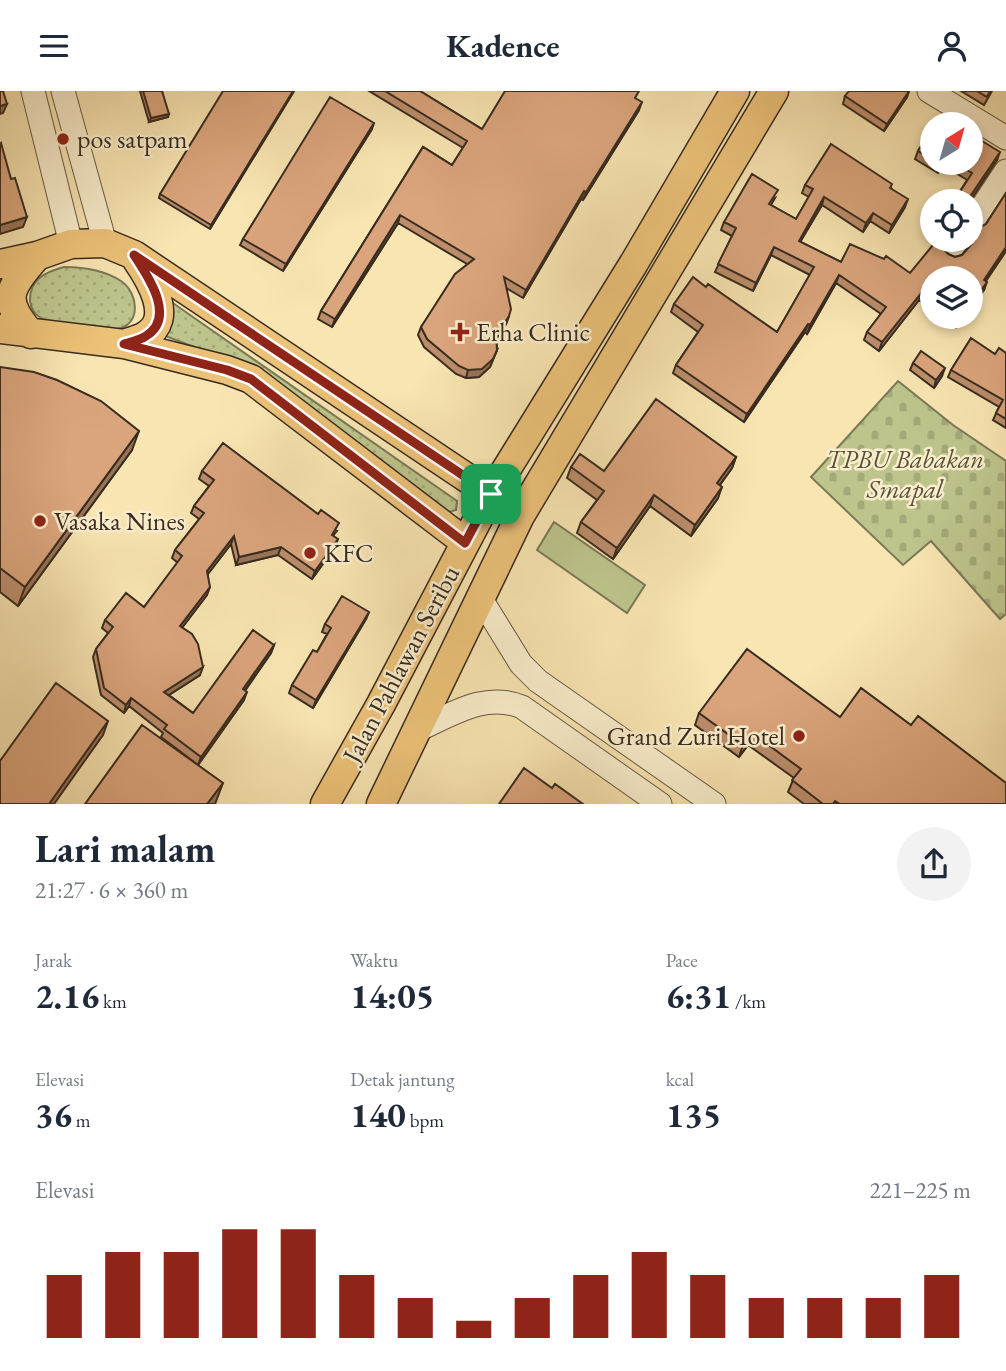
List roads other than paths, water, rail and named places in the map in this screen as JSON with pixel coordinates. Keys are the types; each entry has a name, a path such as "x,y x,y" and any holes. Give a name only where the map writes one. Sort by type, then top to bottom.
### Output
{"main road":[{"name":"Jalan Pahlawan Seribu","path":"325,804 382,705 491,494 634,263 735,91"},
{"name":"Jalan Pahlawan Seribu","path":"381,804 520,516 774,91"},
{"path":"0,264 37,256 71,244 105,243 134,255 491,494"},
{"path":"124,344 146,336 158,314 159,305 155,290 134,255"},
{"path":"31,334 12,308 11,294 17,281 37,256"},
{"path":"0,330 124,344 227,370 251,379 465,543"}],"street":[{"path":"33,91 71,244"},
{"path":"63,91 105,243"},
{"path":"929,91 1006,138"},
{"path":"53,173 84,167"},
{"path":"983,205 1006,170"},
{"path":"481,599 521,664 538,681 714,804"},
{"path":"522,707 538,681"},
{"path":"415,731 479,703 494,700 509,702 522,707 660,804"}],"place":[{"name":"pos satpam","path":"63,139"},
{"name":"Erha Clinic","path":"460,332"},
{"name":"Vasaka Nines","path":"40,521"},
{"name":"KFC","path":"310,553"},
{"name":"Grand Zuri Hotel","path":"799,736"}],"park label":[{"name":"TPBU Babakan Smapal","path":"905,474"}]}
